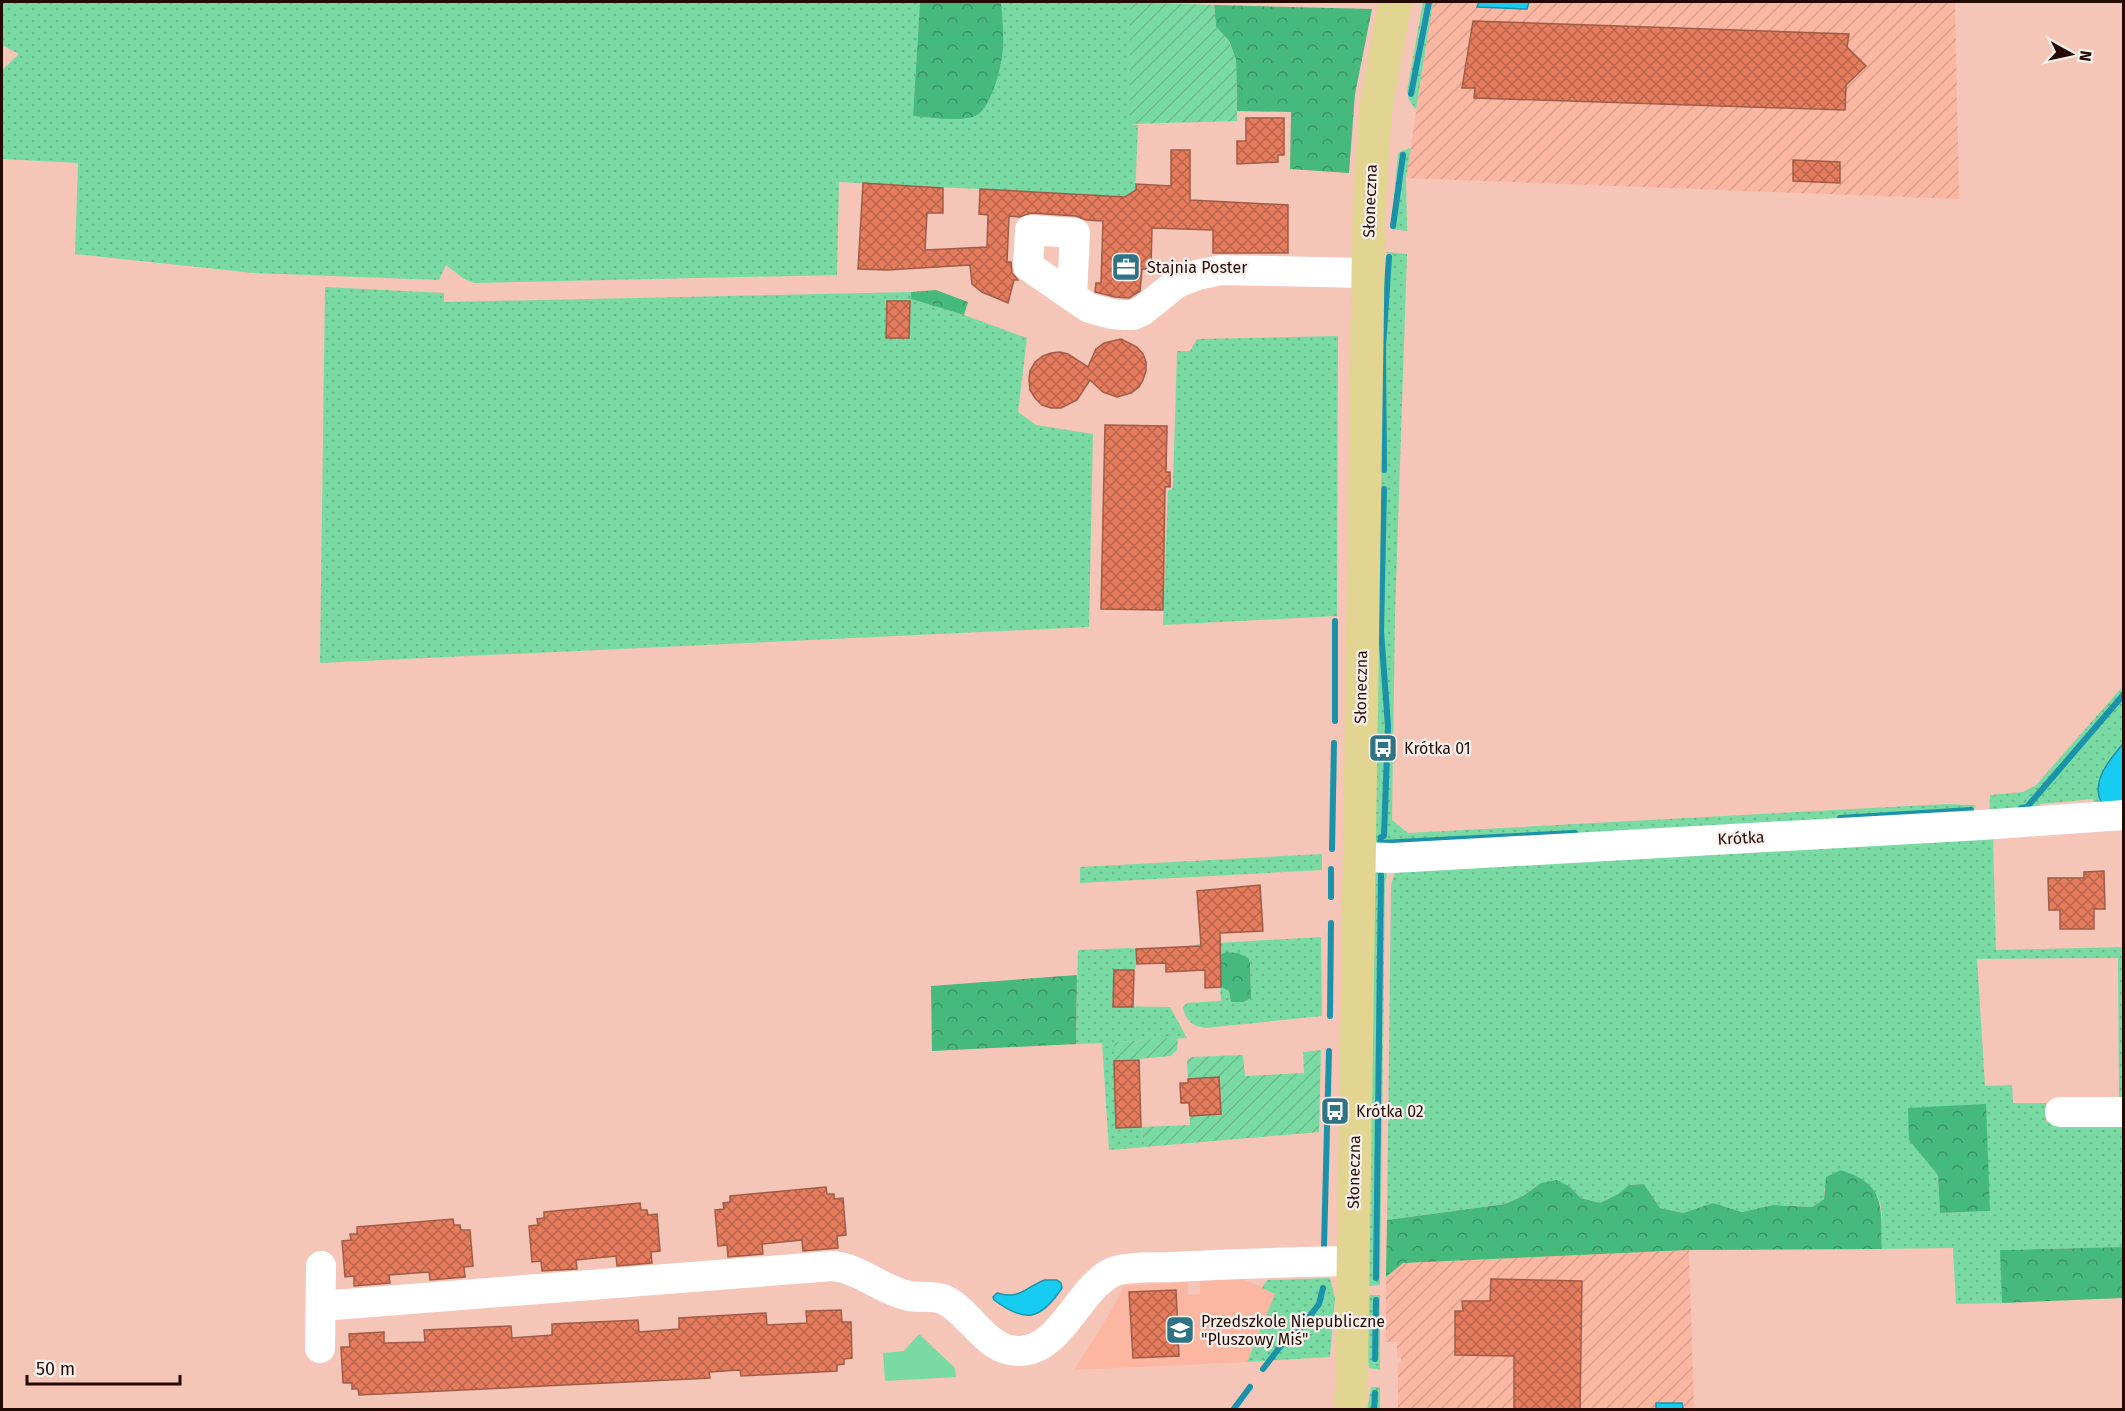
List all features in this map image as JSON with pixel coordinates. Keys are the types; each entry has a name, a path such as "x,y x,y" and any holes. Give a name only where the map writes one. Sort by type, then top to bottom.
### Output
{"main road":[{"name":"Słoneczna","path":"1351,1410 1369,189 1381,68 1395,2"}],"street":[{"path":"1071,295 1089,308 1112,314 1133,315 1142,311 1177,283 1197,275 1221,270 1367,273"},
{"name":"Krótka","path":"1358,857 1393,858 2124,815"},
{"path":"2060,1112 2124,1112"},
{"path":"321,1306 833,1266 855,1271 897,1292 944,1300 996,1345 1011,1351 1021,1351 1036,1348 1052,1335 1100,1281 1114,1271 1190,1266 1353,1261"},
{"path":"320,1348 321,1266"}],"shaded area":[{"path":"1433,2 1955,2 1959,199 1406,178"},
{"path":"1689,1250 1694,1409 1386,1410 1398,1409 1398,1363 1401,1363 1401,1358 1397,1357 1397,1342 1386,1342 1386,1277 1402,1263"},
{"name":"Przedszkole Niepubliczne \"Pluszowy Miś\"","path":"1242,1279 1276,1293 1247,1362 1074,1370 1124,1286 1188,1282 1188,1295 1200,1294 1200,1281"}],"green space":[{"path":"2,2 920,2 913,116 1003,49 1001,2 1130,2 1130,124 1138,125 1135,197 839,182 837,275 474,283 464,279 446,265 439,280 254,273 75,254 78,163 2,159 2,70 19,54 2,45"},
{"path":"920,2 1001,2 1003,42 1001,64 992,94 977,115 964,119 913,116"},
{"path":"1130,2 1214,5 1216,27 1229,41 1236,60 1237,121 1130,124"},
{"path":"1423,2 1433,2 1416,110 1407,92"},
{"path":"1214,5 1372,9 1355,94 1349,173 1290,169 1291,112 1237,111 1236,60 1229,41 1216,27"},
{"path":"1411,148 1406,178 1407,231 1391,229 1398,154"},
{"path":"1387,252 1407,254 1395,615 1392,820 1408,833 1946,804 1975,805 1972,818 1376,845 1374,838 1376,759 1389,758 1389,738 1376,737 1382,301"},
{"path":"325,287 444,293 444,302 911,292 911,299 1027,338 1018,412 1036,425 1093,434 1089,627 320,663"},
{"path":"936,290 968,302 964,315 911,299 911,292"},
{"path":"1338,336 1337,616 1163,625 1168,490 1172,490 1173,485 1177,351 1190,351 1197,339"},
{"path":"2123,686 2123,807 2094,809 2093,799 2040,804 2033,811 1989,816 1990,795 2023,792 2036,785"},
{"path":"1993,838 1996,950 2123,947 2123,1102 2119,1102 2118,958 1977,959 1985,1086 2012,1085 2013,1103 2046,1103 2046,1122 2123,1121 2123,1247 2001,1250 2002,1303 1956,1304 1953,1248 1882,1249 1882,1214 1878,1197 1851,1174 1824,1189 1824,1199 1812,1207 1773,1205 1742,1212 1713,1203 1683,1213 1660,1208 1644,1184 1629,1185 1618,1194 1600,1203 1581,1198 1570,1187 1541,1183 1523,1196 1505,1204 1387,1220 1391,885 1397,865","holes":["1938,1175 1990,1211 1940,1213"]},
{"path":"1322,854 1322,870 1080,883 1080,867"},
{"path":"1389,865 1385,884 1380,1285 1368,1286 1374,872"},
{"path":"1321,937 1322,1016 1205,1028 1196,1026 1187,1019 1183,1007 1187,1003 1221,1001 1220,987 1229,991 1231,1002 1244,1002 1251,998 1250,963 1240,955 1233,953 1220,955 1221,961 1191,960 1191,946"},
{"path":"1136,949 1137,964 1134,970 1114,970 1113,1006 1170,1007 1187,1038 1114,1042 1117,1128 1141,1127 1145,1147 1109,1150 1102,1043 1076,1044 1078,950"},
{"path":"1226,952 1238,953 1248,958 1250,963 1251,998 1244,1002 1231,1002 1229,991 1221,987 1220,955"},
{"path":"1077,975 1076,1044 932,1051 931,986"},
{"path":"1178,1038 1177,1050 1171,1056 1114,1061 1114,1042"},
{"path":"1321,1050 1319,1132 1145,1147 1141,1127 1190,1125 1190,1116 1221,1114 1220,1077 1188,1079 1187,1060 1192,1057 1243,1055 1245,1076 1304,1073 1303,1052"},
{"path":"1986,1104 1990,1211 1940,1213 1938,1175 1909,1140 1908,1108"},
{"path":"1841,1170 1867,1183 1874,1191 1881,1210 1882,1249 1689,1250 1403,1263 1386,1277 1387,1220 1505,1204 1523,1196 1541,1183 1557,1180 1570,1187 1581,1198 1600,1203 1618,1194 1629,1185 1644,1184 1660,1208 1683,1213 1713,1203 1742,1212 1773,1205 1812,1207 1824,1199 1826,1177"},
{"path":"2123,1247 2123,1298 2002,1303 2000,1250"},
{"path":"1330,1278 1335,1298 1330,1357 1247,1362 1275,1294 1262,1288 1267,1280"},
{"path":"1367,1295 1380,1295 1380,1370 1369,1368"},
{"path":"919,1334 955,1368 956,1377 885,1381 883,1353 904,1351"},
{"path":"1371,1387 1380,1387 1380,1409 1367,1410"}],"water":[{"path":"1479,2 1529,2 1527,9 1477,7"},
{"path":"2123,744 2123,801 2101,802 2098,786 2100,778"},
{"path":"1045,1280 1057,1280 1061,1283 1062,1288 1054,1299 1039,1312 1023,1315 994,1300 993,1297 997,1293 1017,1294"},
{"path":"1656,1403 1682,1403 1683,1409 1656,1409"}],"building":[{"path":"1473,21 1849,34 1847,47 1866,66 1846,85 1845,110 1474,98 1475,88 1462,88"},
{"path":"1246,118 1284,118 1284,155 1278,155 1278,162 1237,164 1237,141 1246,141"},
{"path":"1171,150 1190,150 1190,200 1288,205 1288,253 1213,253 1213,230 1152,228 1151,269 1142,269 1140,291 1129,298 1115,297 1095,292 1096,283 1101,283 1103,221 1086,220 1076,216 1031,213 1020,217 1009,216 1007,262 1011,262 1012,273 1018,280 1014,280 1008,303 982,292 972,284 970,265 887,270 858,269 863,183 943,188 943,213 927,213 925,250 987,247 988,215 979,214 980,189 1125,197 1136,190 1136,184 1171,186"},
{"path":"1793,160 1840,162 1840,183 1793,181"},
{"path":"887,301 910,301 909,338 886,338"},
{"path":"1121,339 1137,347 1146,362 1143,380 1139,387 1131,393 1117,397 1103,392 1090,380 1077,400 1061,408 1051,408 1042,405 1030,390 1030,371 1035,362 1043,356 1060,352 1068,354 1088,367 1096,349 1104,343"},
{"path":"1105,425 1167,426 1166,472 1170,472 1170,487 1165,487 1163,610 1101,609"},
{"path":"2104,871 2105,909 2094,909 2094,929 2060,929 2060,910 2049,910 2048,878 2084,878 2084,872"},
{"path":"1260,885 1263,931 1220,933 1221,987 1205,988 1205,970 1166,972 1166,963 1137,964 1136,949 1201,946 1197,891"},
{"path":"1114,970 1134,970 1133,1007 1113,1007"},
{"path":"1139,1060 1141,1127 1116,1128 1114,1061"},
{"path":"1219,1077 1221,1114 1190,1116 1189,1103 1181,1103 1180,1083 1188,1083 1188,1079"},
{"path":"826,1187 827,1194 834,1194 834,1199 843,1198 846,1235 837,1236 838,1248 803,1251 802,1240 762,1244 763,1254 728,1257 727,1245 718,1246 715,1210 724,1209 723,1203 730,1202 730,1196"},
{"path":"640,1203 641,1210 647,1210 648,1215 657,1214 660,1251 651,1252 652,1263 617,1266 616,1256 576,1260 577,1269 542,1271 541,1261 532,1262 529,1226 538,1225 537,1219 544,1218 544,1212"},
{"path":"453,1219 454,1225 460,1225 461,1230 470,1230 473,1266 464,1267 465,1277 430,1280 429,1272 389,1275 390,1283 354,1286 354,1276 345,1277 342,1241 351,1240 350,1234 357,1234 357,1227"},
{"path":"1491,1279 1582,1281 1580,1410 1514,1410 1514,1356 1455,1355 1455,1311 1463,1311 1462,1301 1490,1301"},
{"path":"1176,1290 1179,1356 1133,1358 1129,1292"},
{"path":"841,1310 842,1322 851,1322 852,1358 844,1359 844,1364 837,1365 837,1371 741,1376 740,1370 709,1372 710,1378 359,1395 358,1389 352,1389 352,1383 343,1383 341,1347 350,1347 349,1334 384,1332 384,1343 425,1342 424,1330 511,1326 512,1338 552,1335 552,1324 638,1320 639,1332 679,1329 679,1318 766,1313 767,1325 807,1323 806,1311"}],"waterway":[{"path":"1411,94 1429,2"},
{"path":"1393,226 1403,155"},
{"path":"1384,470 1383,347 1389,257"},
{"path":"1384,489 1381,631 1388,726 1384,836 1381,837 1380,843 1575,833"},
{"path":"1335,621 1335,721"},
{"path":"2021,808 2027,807 2124,694"},
{"path":"1332,849 1334,743"},
{"path":"1840,818 1971,810"},
{"path":"1331,869 1331,897"},
{"path":"1376,1278 1381,875"},
{"path":"1330,1016 1331,923"},
{"path":"1324,1246 1329,1051"},
{"path":"1263,1369 1287,1338 1297,1333 1319,1304 1323,1288"},
{"path":"1375,1359 1376,1300"},
{"path":"1233,1410 1250,1387"},
{"path":"1374,1410 1375,1393"}],"place":[{"name":"Stajnia Poster","path":"1126,267"},
{"name":"Krótka 01","path":"1383,748"},
{"name":"Krótka 02","path":"1335,1111"},
{"name":"Przedszkole Niepubliczne \"Pluszowy Miś\"","path":"1180,1330"}]}
